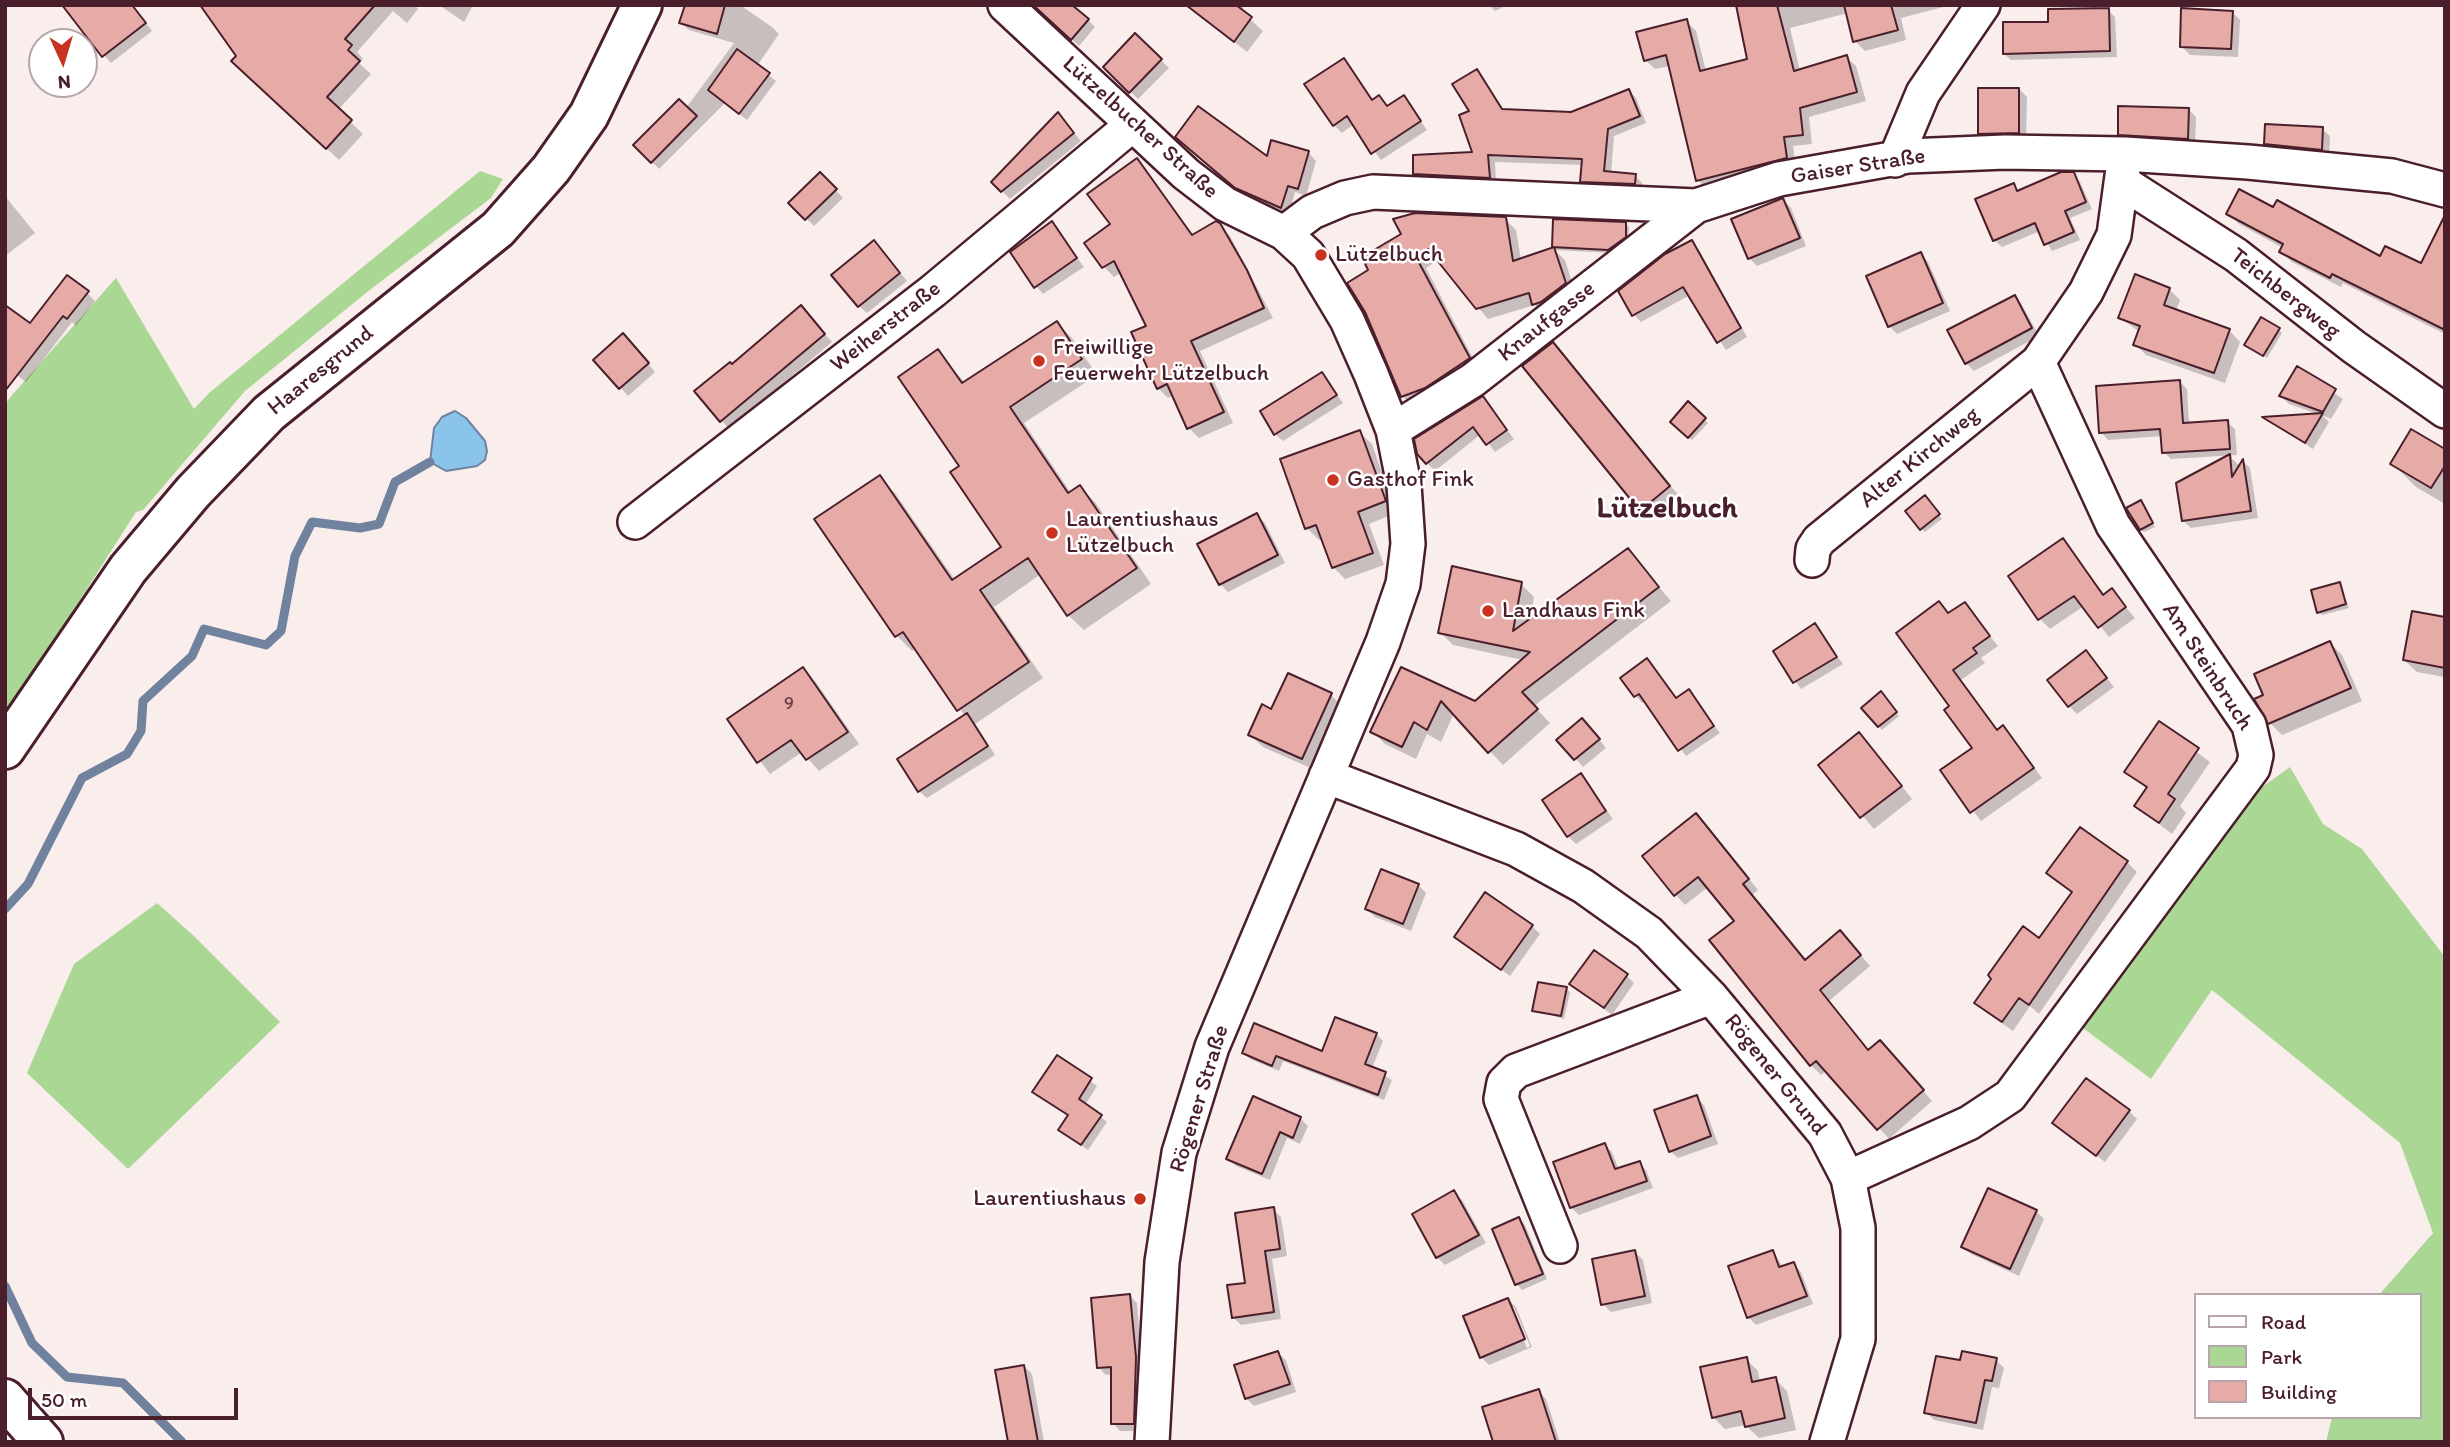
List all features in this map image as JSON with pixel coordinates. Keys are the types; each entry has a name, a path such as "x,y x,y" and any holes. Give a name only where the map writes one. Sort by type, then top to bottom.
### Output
{"street":[{"name":"Haaresgrund","path":"5,749 128,569 193,492 269,413 498,229 551,169 589,115 642,5"},
{"name":"Lützelbucher Straße","path":"1005,5 1132,125 1225,204 1284,233 1308,255 1347,320 1393,430 1404,485 1408,544 1403,584 1383,642 1326,776"},
{"path":"1895,160 1923,93 1983,5"},
{"name":"Weiherstraße","path":"635,522 933,291 1132,125"},
{"name":"Gaiser Straße","path":"1284,233 1312,212 1345,198 1373,192 1696,206 1779,179 1908,156 2005,152 2124,168 2392,176 2445,190"},
{"path":"2038,362 2086,292 2114,236 2124,168"},
{"name":"Teichbergweg","path":"2124,168 2354,347 2445,411"},
{"name":"Knaufgasse","path":"1393,430 1473,380 1696,206"},
{"name":"Alter Kirchweg","path":"1812,560 1819,540 2038,362"},
{"name":"Am Steinbruch","path":"1848,1178 1969,1123 2010,1096 2253,768 2256,755 2249,725 2113,525 2038,362"},
{"name":"Rögener Grund","path":"1326,776 1516,849 1583,886 1649,933 1711,996 1825,1134 1848,1178 1858,1228 1857,1339 1827,1442"},
{"name":"Rögener Straße","path":"1152,1442 1162,1262 1180,1153 1212,1047 1326,776"},
{"name":"Rögener Grund","path":"1560,1246 1501,1099 1504,1083 1516,1071 1711,996"},
{"path":"5,1399 43,1442"}],"green space":[{"path":"480,171 503,179 491,198 371,289 245,391 143,510 136,512 5,717 5,404 13,394 116,278 194,409 209,393"},
{"path":"2290,767 2323,824 2362,849 2445,957 2445,1442 2326,1442 2332,1419 2422,1419 2422,1293 2381,1293 2433,1233 2400,1143 2212,990 2151,1079 2075,1022 2251,795"},
{"path":"157,903 280,1022 128,1169 27,1073 74,964"}],"water":[{"path":"455,411 466,418 485,441 487,451 485,460 477,466 446,471 430,462 434,428 442,417"}],"building":[{"path":"62,5 132,5 146,23 102,57 98,52 98,28 80,28"},
{"path":"200,5 375,5 345,39 352,45 348,50 360,61 327,97 352,120 326,149 231,61 236,56"},
{"path":"685,5 725,5 717,34 679,23"},
{"path":"1033,5 1072,5 1089,19 1071,40"},
{"path":"1186,5 1236,5 1252,17 1234,42"},
{"path":"1736,5 1777,5 1794,71 1847,55 1857,92 1800,108 1803,135 1784,137 1787,158 1696,181 1666,55 1644,61 1636,32 1687,19 1700,71 1747,59"},
{"path":"1844,5 1891,5 1898,30 1853,42"},
{"path":"2109,8 2110,51 2003,54 2003,22 2048,22 2048,9"},
{"path":"2181,8 2233,11 2231,49 2180,47"},
{"path":"1135,33 1162,59 1129,93 1103,67"},
{"path":"737,49 770,73 739,114 708,90"},
{"path":"1344,58 1372,100 1379,95 1387,106 1404,95 1421,121 1371,154 1347,116 1333,126 1304,84"},
{"path":"1477,69 1502,109 1571,112 1629,89 1640,116 1608,129 1604,171 1636,174 1635,184 1580,182 1582,159 1488,155 1490,178 1413,174 1413,155 1472,152 1459,115 1469,111 1452,84"},
{"path":"1978,88 2019,88 2019,133 1978,134"},
{"path":"679,99 697,116 651,163 633,145"},
{"path":"1198,106 1267,156 1271,140 1309,151 1298,189 1288,186 1281,208 1235,188 1175,137"},
{"path":"2118,106 2189,108 2188,139 2118,135"},
{"path":"1058,112 1074,133 1001,192 991,182"},
{"path":"2265,124 2323,127 2322,150 2264,144"},
{"path":"1137,158 1192,235 1216,221 1220,223 1247,270 1264,308 1191,341 1224,412 1187,429 1167,384 1157,389 1131,332 1146,326 1114,261 1102,268 1084,243 1110,224 1087,194"},
{"path":"820,172 837,189 805,220 788,203"},
{"path":"2061,172 2074,172 2086,202 2065,211 2074,232 2044,245 2035,223 1993,241 1975,199 2014,183 2017,191"},
{"path":"2239,189 2273,207 2277,200 2380,256 2385,246 2421,263 2445,215 2445,330 2332,274 2330,278 2279,252 2283,244 2226,214"},
{"path":"1783,198 1800,238 1748,259 1731,219"},
{"path":"1415,213 1506,217 1513,261 1554,247 1566,283 1541,302 1532,305 1529,293 1476,309 1428,249 1416,257 1470,358 1425,388 1401,397 1365,312 1347,283 1368,270 1362,257 1401,234 1393,219"},
{"path":"1553,219 1626,222 1626,237 1608,250 1552,247"},
{"path":"1052,221 1077,258 1034,288 1010,252"},
{"path":"874,240 900,273 858,307 831,275"},
{"path":"1692,240 1741,328 1717,343 1683,287 1632,316 1618,291 1665,254"},
{"path":"1921,252 1943,303 1888,327 1866,276"},
{"path":"2135,274 2170,288 2164,305 2230,329 2214,373 2133,345 2140,326 2118,318"},
{"path":"67,275 89,291 67,319 63,316 5,391 5,305 30,323"},
{"path":"2015,295 2032,328 1965,364 1947,330"},
{"path":"801,305 825,334 720,422 694,391 730,362 732,364"},
{"path":"2261,317 2280,328 2263,356 2244,345"},
{"name":"Laurentiushaus Lützelbuch","path":"1057,321 1082,359 1010,407 1068,493 1080,485 1137,568 1067,616 1028,558 980,590 1029,662 957,711 903,632 895,637 814,519 880,475 952,580 1001,547 950,472 959,466 898,377 938,349 962,383"},
{"path":"623,333 649,363 619,389 593,360"},
{"path":"1553,342 1670,486 1640,511 1522,366"},
{"path":"2297,366 2336,389 2323,412 2279,396"},
{"path":"1322,372 1337,395 1274,435 1260,411"},
{"path":"2180,380 2183,423 2228,420 2230,449 2162,453 2160,429 2099,433 2096,386"},
{"path":"1483,396 1507,430 1486,445 1473,427 1426,464 1417,454 1414,439"},
{"path":"1688,401 1706,418 1688,438 1670,422"},
{"path":"2323,413 2305,443 2262,417"},
{"path":"2411,429 2445,449 2445,466 2431,488 2390,464"},
{"name":"Gasthof Fink","path":"1360,430 1386,501 1358,512 1373,553 1332,568 1316,525 1305,529 1280,459"},
{"path":"2230,454 2232,477 2243,459 2251,511 2182,521 2176,483"},
{"path":"1925,495 1940,514 1920,530 1905,511"},
{"path":"2141,500 2153,523 2140,530 2126,508"},
{"path":"1257,513 1278,555 1219,585 1197,544"},
{"path":"2063,538 2103,595 2112,588 2126,607 2098,628 2074,596 2038,620 2008,576"},
{"name":"Landhaus Fink","path":"1628,548 1659,587 1522,692 1538,709 1488,753 1441,701 1427,730 1414,722 1402,747 1370,732 1401,667 1475,701 1530,652 1438,633 1452,566 1522,582 1513,631"},
{"path":"2340,582 2346,604 2317,613 2311,590"},
{"path":"1939,601 1948,613 1965,602 1990,636 1973,648 1977,653 1953,670 1997,730 2003,725 2034,768 1970,813 1940,770 1972,748 1944,710 1949,706 1896,633"},
{"path":"2412,611 2445,617 2445,668 2403,660"},
{"path":"1815,623 1837,657 1793,683 1773,651"},
{"path":"2330,641 2351,688 2268,724 2254,699 2263,695 2254,674"},
{"path":"2086,650 2107,678 2068,707 2047,680"},
{"path":"1647,658 1676,698 1689,689 1714,726 1678,751 1639,694 1634,697 1620,678"},
{"path":"803,667 848,732 806,760 791,740 757,763 727,719"},
{"path":"1288,673 1332,693 1302,759 1248,735 1262,704 1271,709"},
{"path":"1881,691 1897,712 1878,727 1861,708"},
{"path":"967,713 988,746 918,792 897,759"},
{"path":"1582,718 1600,739 1574,760 1556,740"},
{"path":"2159,721 2199,748 2168,794 2175,799 2159,823 2134,806 2147,787 2124,772"},
{"path":"1859,732 1902,786 1860,818 1818,765"},
{"path":"1581,773 1606,811 1567,837 1542,800"},
{"path":"1696,813 1749,879 1743,884 1805,960 1840,930 1861,955 1820,990 1868,1050 1880,1040 1924,1090 1877,1130 1816,1061 1810,1066 1709,940 1734,921 1698,877 1674,896 1642,856"},
{"path":"2080,827 2128,861 2029,1005 2019,998 2002,1022 1974,1003 1991,979 1988,975 2023,926 2039,938 2072,892 2046,873"},
{"path":"1381,869 1419,884 1403,924 1365,909"},
{"path":"1485,892 1533,925 1501,970 1454,937"},
{"path":"1594,950 1628,974 1604,1008 1569,984"},
{"path":"1538,982 1567,987 1561,1016 1532,1011"},
{"path":"1335,1017 1377,1033 1365,1064 1386,1072 1378,1095 1276,1056 1272,1066 1242,1053 1254,1023 1322,1051"},
{"path":"1057,1055 1092,1078 1079,1099 1102,1115 1081,1145 1058,1130 1068,1115 1032,1092"},
{"path":"2086,1078 2130,1110 2096,1156 2052,1123"},
{"path":"1697,1095 1711,1136 1669,1152 1654,1110"},
{"path":"1253,1096 1301,1117 1293,1138 1280,1132 1262,1174 1226,1159"},
{"path":"1605,1143 1615,1169 1640,1161 1647,1181 1570,1208 1553,1162"},
{"path":"1988,1188 2037,1210 2010,1269 1961,1247"},
{"path":"1454,1190 1479,1235 1436,1258 1412,1214"},
{"path":"1274,1207 1280,1249 1265,1251 1274,1312 1232,1318 1227,1285 1245,1283 1235,1213"},
{"path":"1519,1217 1543,1274 1515,1285 1492,1229"},
{"path":"1635,1250 1645,1296 1601,1305 1592,1259"},
{"path":"1773,1250 1779,1267 1794,1262 1807,1296 1747,1318 1728,1266"},
{"path":"1130,1294 1136,1357 1134,1424 1111,1424 1111,1367 1097,1368 1091,1298"},
{"path":"1508,1298 1525,1339 1480,1358 1463,1316"},
{"path":"1278,1351 1290,1384 1245,1399 1234,1365"},
{"path":"1962,1351 1997,1358 1992,1381 1985,1380 1976,1423 1924,1413 1936,1356 1960,1360"},
{"path":"1747,1357 1752,1382 1776,1377 1785,1418 1745,1427 1741,1411 1712,1418 1700,1367"},
{"path":"1024,1365 1038,1442 1008,1442 995,1370"},
{"path":"1539,1389 1556,1442 1493,1442 1482,1407"}],"waterway":[{"path":"5,909 28,884 82,778 127,754 141,731 143,701 192,656 204,629 266,645 281,631 295,556 312,522 360,528 379,524 395,482 430,462"},
{"path":"5,1286 32,1343 67,1377 123,1383 182,1442"}],"place":[{"name":"Lützelbuch","path":"1321,255"},
{"name":"Freiwillige Feuerwehr Lützelbuch","path":"1039,361"},
{"name":"Gasthof Fink","path":"1333,480"},
{"name":"Laurentiushaus Lützelbuch","path":"1052,533"},
{"name":"Landhaus Fink","path":"1488,611"},
{"name":"Laurentiushaus","path":"1140,1199"}],"district":[{"name":"Lützelbuch","path":"1667,509"}]}
